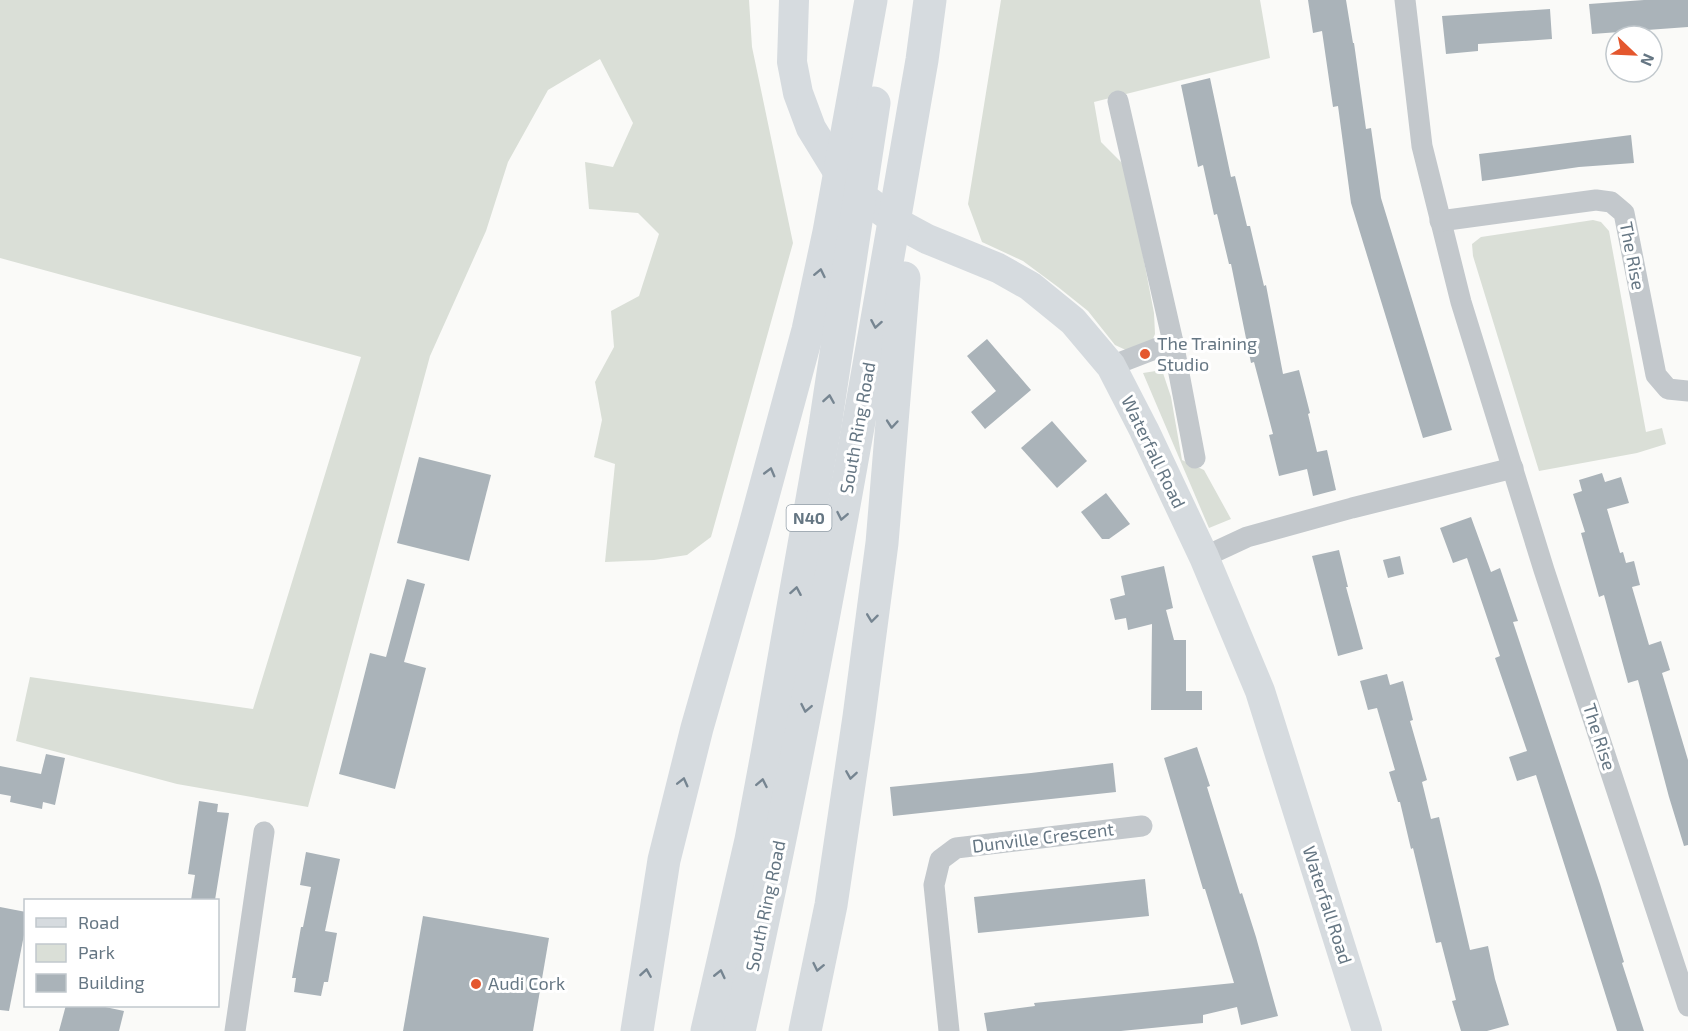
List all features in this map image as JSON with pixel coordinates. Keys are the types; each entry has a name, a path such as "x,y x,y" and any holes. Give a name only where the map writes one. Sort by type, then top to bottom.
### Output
{"highway":[{"path":"637,1031 664,860 680,794 808,330 829,231 871,0"},
{"name":"South Ring Road","path":"707,1031 753,829 825,426 875,100 885,0"},
{"name":"South Ring Road","path":"739,1031 801,736 860,418 922,60 930,0"},
{"path":"805,1031 831,905 858,729 882,543 922,60"}],"street":[{"name":"Waterfall Road","path":"794,0 792,62 798,93 819,144 849,184 881,212 903,226 927,239 1015,276 1052,302 1073,321 1111,366 1204,557 1260,691 1367,1031"},
{"name":"The Rise","path":"1405,0 1419,123 1440,221 1461,302 1548,581 1688,1006"},
{"path":"1118,100 1173,342 1196,458"},
{"name":"The Rise","path":"1440,221 1596,200 1611,202 1624,213 1656,375 1668,389 1688,391"},
{"path":"1111,366 1173,342"},
{"path":"1204,557 1247,537 1513,468"},
{"name":"Dunville Crescent","path":"949,1031 934,885 940,860 956,848 1142,826"},
{"path":"235,1031 264,832"}],"green space":[{"path":"0,0 749,0 752,47 793,243 711,537 687,555 654,560 605,562 615,464 594,457 602,420 595,382 614,347 611,311 639,296 659,234 638,213 589,209 585,162 613,167 633,123 600,59 548,90 508,162 486,231 430,356 308,807 177,784 16,741 30,677 253,709 361,357 0,258"},
{"path":"1001,0 1260,0 1270,58 1094,102 1101,142 1124,165 1127,172 1154,313 1155,334 1152,341 1128,351 1115,345 1088,311 1058,287 1023,261 982,242 968,204"},
{"path":"1593,220 1601,222 1609,231 1646,432 1662,428 1666,444 1637,453 1539,471 1473,256 1472,244 1481,237"},
{"path":"1162,370 1171,397 1182,460 1204,470 1231,519 1209,528 1143,373"}],"building":[{"path":"1308,0 1346,0 1366,129 1371,128 1381,198 1452,430 1423,438 1351,203 1338,106 1333,107 1322,31 1313,33"},
{"path":"1688,0 1688,27 1664,29 1664,24 1604,24 1604,33 1592,34 1589,4"},
{"path":"1550,9 1552,39 1478,44 1478,51 1446,54 1442,16"},
{"path":"1210,78 1231,177 1235,176 1264,286 1266,285 1283,374 1299,370 1317,452 1327,450 1336,490 1313,496 1307,469 1279,476 1269,435 1273,434 1254,362 1251,363 1231,264 1229,264 1217,214 1214,215 1203,165 1198,167 1181,85"},
{"path":"1631,135 1634,163 1579,167 1482,181 1479,154"},
{"path":"987,339 1031,390 985,429 971,412 996,391 967,356"},
{"path":"1052,421 1087,461 1057,488 1021,448"},
{"path":"419,457 491,475 469,561 397,543"},
{"path":"1602,473 1605,482 1621,477 1629,503 1607,509 1620,553 1623,552 1626,563 1634,561 1640,585 1632,587 1649,645 1661,641 1670,670 1662,673 1688,760 1688,845 1684,846 1638,680 1628,683 1604,595 1599,597 1581,533 1585,532 1573,494 1582,491 1579,480"},
{"path":"1106,493 1130,524 1109,539 1102,539 1081,512"},
{"path":"1471,517 1491,572 1500,568 1518,621 1513,622 1600,884 1644,1031 1617,1031 1536,775 1517,781 1509,757 1527,751 1495,658 1500,656 1467,558 1453,563 1440,528"},
{"path":"1339,550 1348,587 1346,587 1363,649 1338,656 1312,556"},
{"path":"1400,556 1404,574 1388,578 1383,560"},
{"path":"1164,566 1173,608 1166,610 1174,640 1186,640 1186,691 1202,691 1202,710 1151,710 1152,624 1128,630 1126,618 1115,620 1110,599 1125,595 1121,576"},
{"path":"407,579 425,584 404,662 426,668 395,789 339,774 370,653 386,657"},
{"path":"1387,674 1390,685 1403,681 1413,720 1410,721 1427,780 1422,782 1431,819 1439,817 1470,950 1488,946 1509,1025 1487,1031 1461,1031 1452,1001 1456,1000 1441,942 1436,943 1413,848 1411,849 1400,802 1398,802 1389,772 1395,770 1377,708 1368,710 1360,681"},
{"path":"1197,747 1210,786 1207,787 1240,894 1242,893 1256,937 1278,1016 1241,1025 1237,1007 1203,1015 1203,1023 1121,1031 987,1031 984,1013 1035,1006 1034,1003 1234,983 1164,758"},
{"path":"46,754 65,758 55,805 43,802 42,809 10,802 11,796 0,794 0,766 41,774"},
{"path":"1113,763 1116,792 893,816 890,787"},
{"path":"199,801 218,804 217,812 229,813 215,899 191,899 195,875 188,874"},
{"path":"306,852 340,859 325,931 337,933 328,982 324,982 321,996 294,992 296,978 292,978 311,887 300,885"},
{"path":"1145,879 1149,916 978,933 974,897"},
{"path":"0,907 24,912 24,935 9,1011 0,1010"},
{"name":"Audi Cork","path":"423,916 549,938 533,1031 403,1031"},
{"path":"65,1007 105,1007 124,1011 119,1031 59,1031"}],"place":[{"name":"The Training Studio","path":"1145,354"},
{"name":"Audi Cork","path":"476,984"}]}
